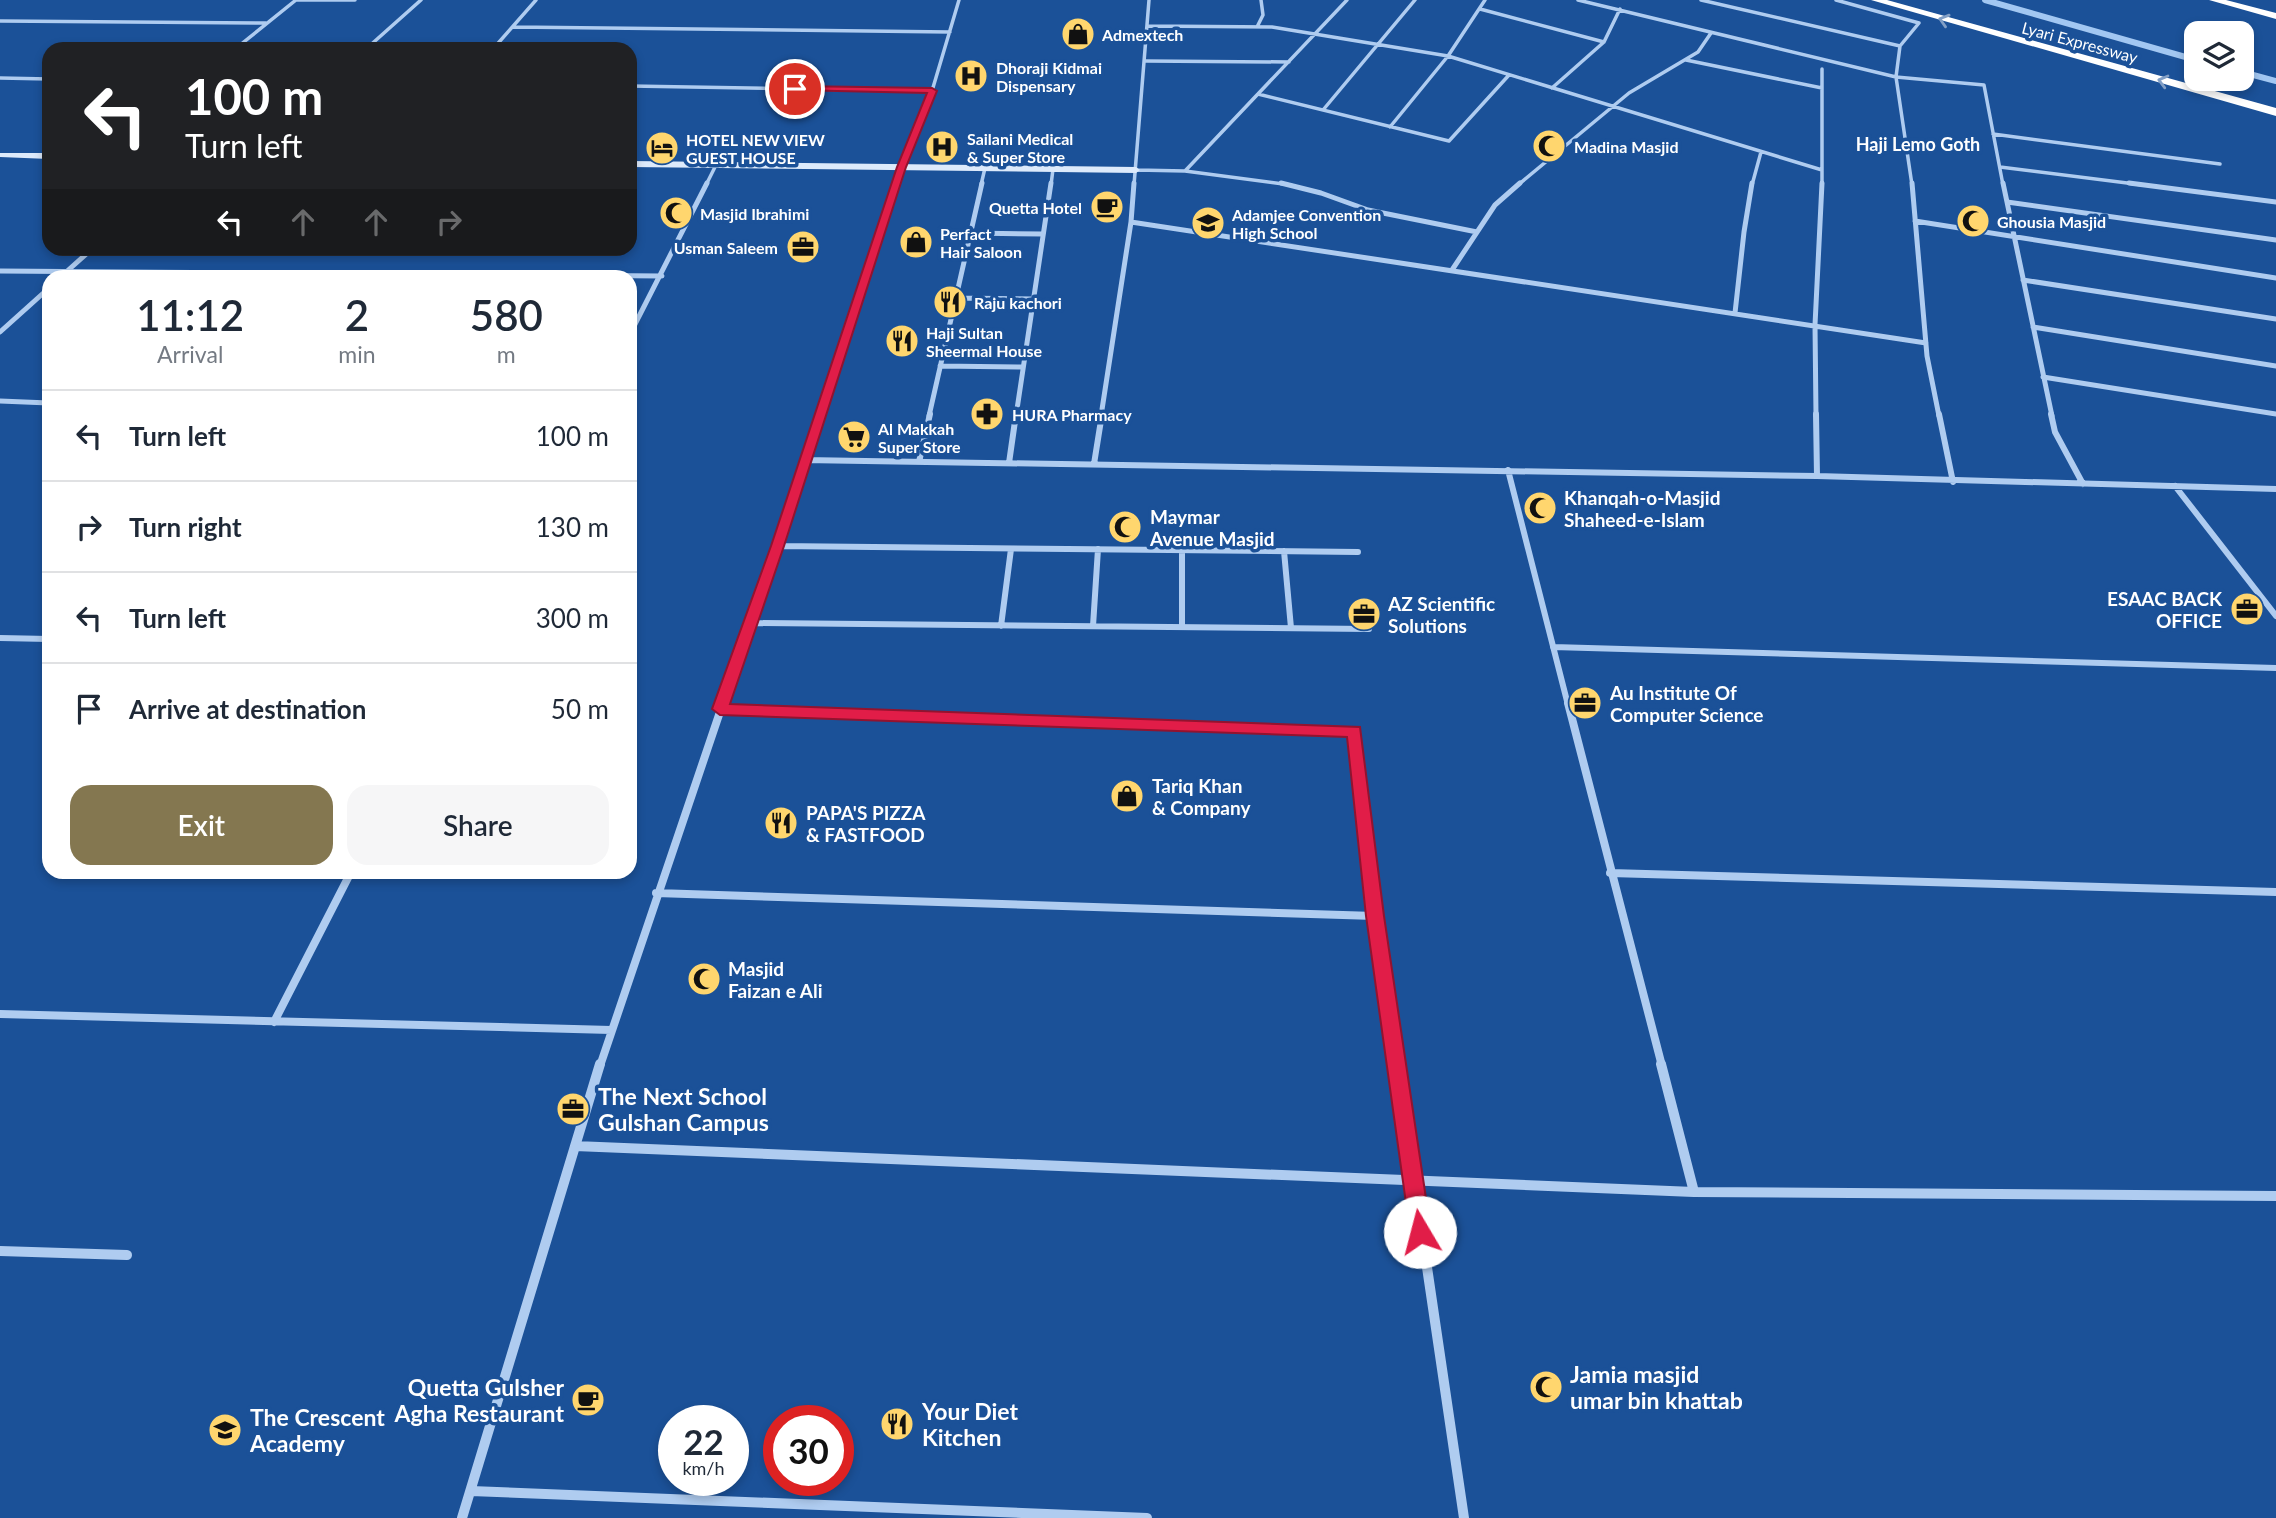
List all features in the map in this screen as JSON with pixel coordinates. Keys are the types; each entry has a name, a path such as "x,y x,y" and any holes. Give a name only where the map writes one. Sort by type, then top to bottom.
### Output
{"highway":[{"name":"Lyari Expressway","path":"1876,0 2276,112"},
{"path":"2214,0 2276,16"}],"street":[{"path":"243,42 296,0 355,0"},
{"path":"374,42 421,0"},
{"path":"499,42 536,0"},
{"path":"462,1518 611,1030 777,546 902,167 932,91 959,0"},
{"path":"1094,464 1131,222 1150,0"},
{"path":"1257,27 1263,15 1261,0"},
{"path":"1185,171 1347,0"},
{"path":"1323,110 1415,0"},
{"path":"1390,127 1448,56 1485,0"},
{"path":"1578,0 1896,77 1984,86 2055,432 2083,484"},
{"path":"1701,0 1900,46"},
{"path":"1836,0 1919,23 1900,46 1896,77 1915,221 1926,343 1953,482"},
{"path":"1479,9 1604,42"},
{"path":"1552,88 1604,42 1620,9"},
{"path":"0,21 266,23"},
{"path":"1148,26 1257,27 1448,56 1822,170"},
{"path":"513,27 950,32"},
{"path":"1452,270 1494,205 1612,106 1698,52 1711,33"},
{"path":"1685,60 1822,88"},
{"path":"1146,61 1289,62"},
{"path":"1817,476 1815,325 1822,221 1822,69"},
{"path":"1258,94 1449,141 1509,75"},
{"path":"0,78 42,79"},
{"path":"637,86 932,91"},
{"path":"1993,134 2220,164"},
{"path":"1735,313 1744,223 1751,184 1761,152"},
{"path":"0,155 42,156"},
{"path":"637,164 1185,171 1286,184 1321,192 1368,210 1477,232"},
{"path":"637,321 716,165"},
{"path":"2000,167 2276,202"},
{"path":"919,462 985,168"},
{"path":"1009,463 1053,169"},
{"path":"2007,202 2276,240"},
{"path":"1915,221 2276,278"},
{"path":"1131,222 1926,343"},
{"path":"970,233 1043,234"},
{"path":"68,270 84,256"},
{"path":"0,271 42,273"},
{"path":"637,276 662,276"},
{"path":"2023,280 2276,319"},
{"path":"0,332 42,294"},
{"path":"956,298 1033,299"},
{"path":"2033,327 2276,366"},
{"path":"940,366 1023,367"},
{"path":"2043,377 2276,414"},
{"path":"0,401 42,402"},
{"path":"804,460 1817,476 1953,482 2276,489"},
{"path":"1508,470 1694,1192"},
{"path":"2175,486 2276,616"},
{"path":"777,546 1358,552"},
{"path":"1001,626 1011,549"},
{"path":"1093,626 1098,549"},
{"path":"1182,550 1182,627"},
{"path":"1284,551 1291,628"},
{"path":"750,623 1369,629"},
{"path":"0,638 42,639"},
{"path":"1553,647 2276,668"},
{"path":"720,709 1354,731 1375,916 1464,1518"},
{"path":"1610,873 2276,892"},
{"path":"274,1022 347,879"},
{"path":"656,893 1375,916"},
{"path":"0,1014 611,1030"},
{"path":"575,1146 1694,1192 2276,1196"},
{"path":"0,1251 127,1255"},
{"path":"471,1491 1147,1518"}],"waterway":[{"path":"1985,0 2184,57"},
{"path":"2254,75 2276,81"}],"place":[{"name":"Admextech","path":"1078,34"},
{"name":"Dhoraji Kidmai Dispensary","path":"971,76"},
{"name":"Madina Masjid","path":"1549,146"},
{"name":"Sailani Medical & Super Store","path":"942,147"},
{"name":"HOTEL NEW VIEW GUEST HOUSE","path":"662,148"},
{"name":"Quetta Hotel","path":"1107,207"},
{"name":"Masjid Ibrahimi","path":"676,213"},
{"name":"Ghousia Masjid","path":"1973,221"},
{"name":"Adamjee Convention High School","path":"1208,223"},
{"name":"Perfact Hair Saloon","path":"916,242"},
{"name":"Usman Saleem","path":"803,247"},
{"name":"Raju kachori","path":"950,302"},
{"name":"Haji Sultan Sheermal House","path":"902,341"},
{"name":"HURA Pharmacy","path":"987,414"},
{"name":"Al Makkah Super Store","path":"854,437"},
{"name":"Khanqah-o-Masjid Shaheed-e-Islam","path":"1540,508"},
{"name":"Maymar Avenue Masjid","path":"1125,527"},
{"name":"ESAAC BACK OFFICE","path":"2247,609"},
{"name":"AZ Scientific Solutions","path":"1364,614"},
{"name":"Au Institute Of Computer Science","path":"1585,703"},
{"name":"Tariq Khan & Company","path":"1127,796"},
{"name":"PAPA'S PIZZA & FASTFOOD","path":"781,823"},
{"name":"Masjid Faizan e Ali","path":"704,979"},
{"name":"The Next School Gulshan Campus","path":"573,1109"},
{"name":"Jamia masjid umar bin khattab","path":"1546,1387"},
{"name":"Quetta Gulsher Agha Restaurant","path":"588,1400"},
{"name":"Your Diet Kitchen","path":"897,1424"},
{"name":"The Crescent Academy","path":"225,1430"}],"district":[{"name":"Haji Lemo Goth","path":"1918,144"}],"route":[{"path":"795,89 932,91 902,167 777,546 720,709 1354,731 1375,916 1420,1232"}]}
